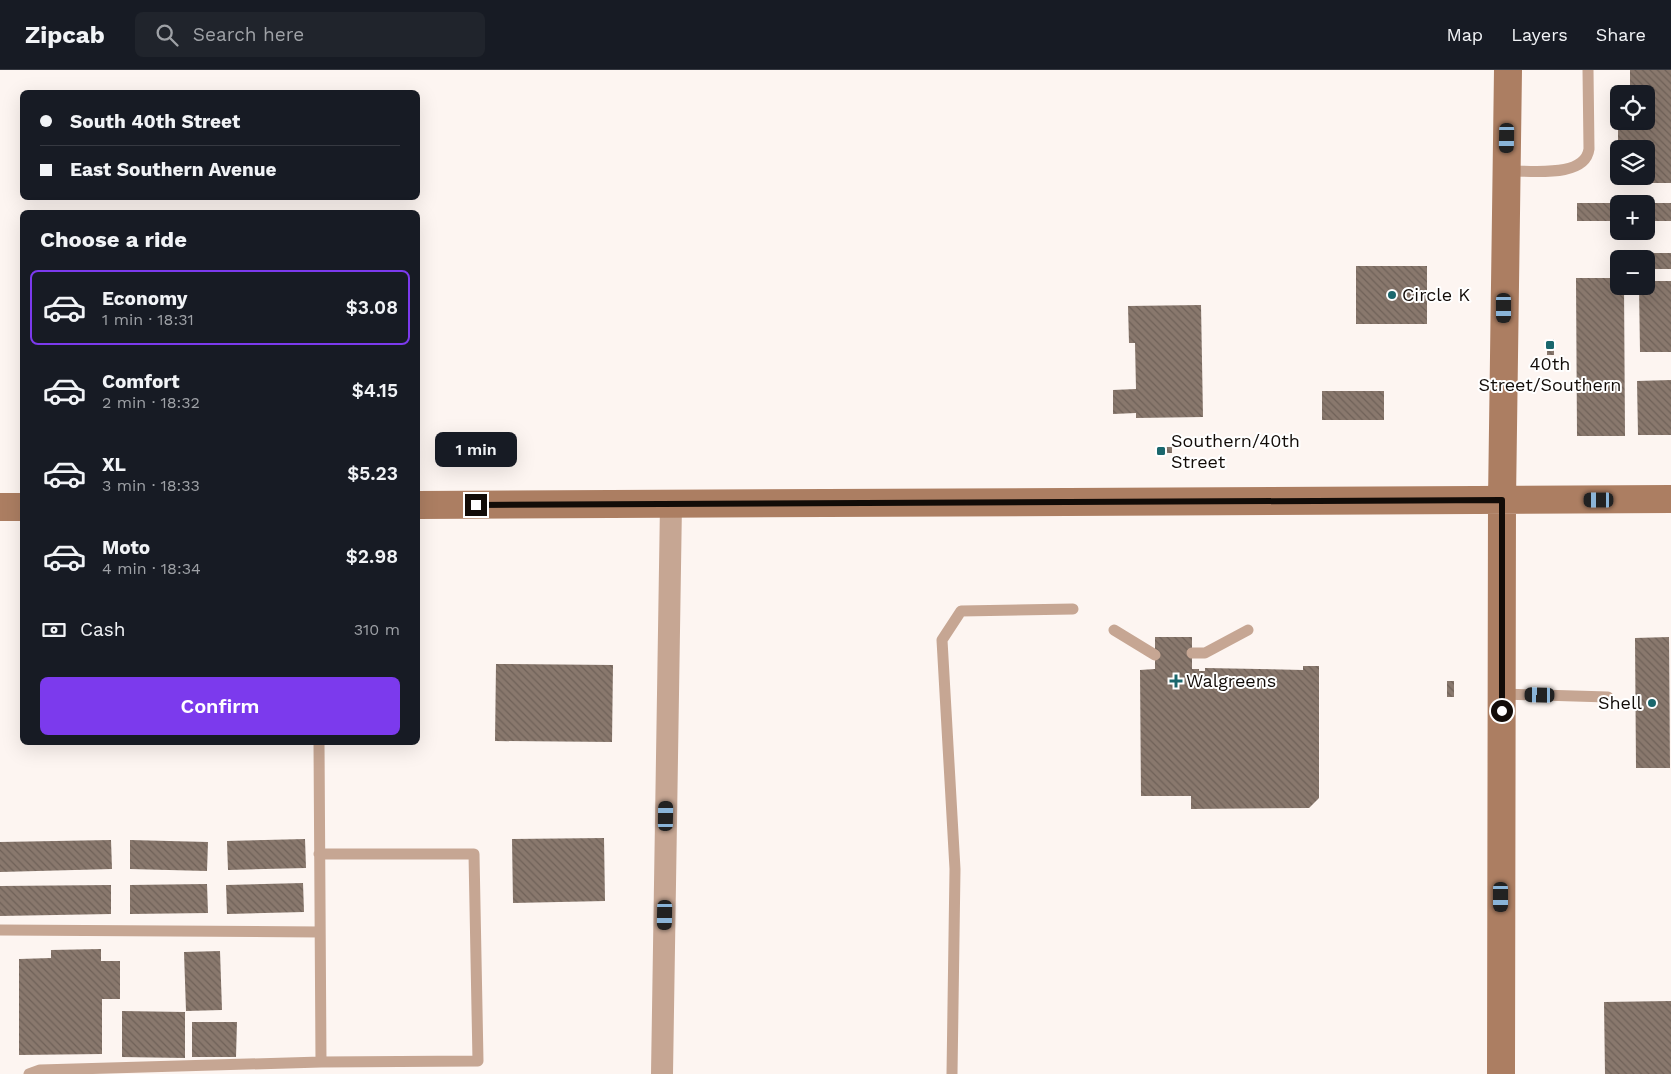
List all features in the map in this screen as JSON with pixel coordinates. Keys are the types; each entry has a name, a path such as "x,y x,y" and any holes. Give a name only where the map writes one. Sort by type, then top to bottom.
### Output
{"main road":[{"path":"1501,1074 1502,500 1508,70"},
{"path":"420,505 1671,499"},
{"path":"0,507 20,507"}],"street":[{"path":"662,1074 671,504"}],"lane":[{"path":"1507,170 1573,169 1586,160 1589,149 1588,70"},
{"path":"952,1074 955,869 942,640 961,611 1073,609"},
{"path":"1114,630 1155,655"},
{"path":"1192,653 1205,653 1248,630"},
{"path":"1502,694 1608,696"},
{"path":"319,745 322,1062"},
{"path":"30,1074 40,1070 322,1062 478,1060 474,854 319,854"},
{"path":"0,930 320,932"}],"building":[{"path":"1630,70 1671,70 1671,183 1655,183 1655,140 1618,140 1618,130 1655,130 1655,85 1630,85"},
{"path":"1577,203 1610,203 1610,221 1577,221"},
{"path":"1655,203 1671,203 1671,221 1655,221"},
{"path":"1655,253 1671,253 1671,269 1655,269"},
{"name":"Circle K","path":"1356,266 1427,266 1427,324 1356,324"},
{"path":"1576,278 1610,278 1610,295 1624,295 1625,436 1577,436"},
{"path":"1655,281 1671,281 1671,352 1640,352 1639,295 1655,295"},
{"path":"1201,305 1203,417 1136,418 1136,413 1113,414 1113,390 1136,389 1135,343 1129,343 1128,306"},
{"path":"1547,339 1554,339 1554,355 1547,355"},
{"path":"1671,380 1671,435 1638,435 1637,381"},
{"path":"1322,391 1384,391 1384,420 1322,420"},
{"path":"1158,447 1172,447 1172,453 1158,453"},
{"name":"Walgreens","path":"1155,637 1192,637 1192,669 1199,669 1199,671 1205,671 1205,668 1303,670 1303,666 1319,666 1319,798 1309,808 1191,809 1191,796 1141,796 1140,670 1155,669"},
{"name":"Shell","path":"1669,637 1670,768 1636,768 1635,638"},
{"path":"496,664 613,665 612,742 495,741"},
{"path":"1447,681 1454,681 1454,697 1447,697"},
{"path":"604,838 605,901 513,903 512,839"},
{"path":"305,839 306,868 228,870 227,841"},
{"path":"111,840 112,869 0,872 0,842"},
{"path":"130,840 208,842 207,871 130,869"},
{"path":"303,883 304,912 227,914 226,885"},
{"path":"207,884 208,913 130,914 130,885"},
{"path":"111,885 111,914 0,916 0,886"},
{"path":"101,949 101,961 120,961 120,999 102,999 102,1054 19,1055 19,959 51,958 51,950"},
{"path":"220,951 222,1010 186,1011 184,952"},
{"path":"1671,1001 1671,1074 1605,1074 1604,1002"},
{"path":"122,1011 185,1012 185,1058 122,1057"},
{"path":"192,1022 237,1022 236,1057 192,1057"}],"place":[{"name":"Circle K","path":"1392,295"},
{"name":"40th Street/Southern","path":"1550,345"},
{"name":"Southern/40th Street","path":"1161,451"},
{"name":"Walgreens","path":"1176,681"},
{"name":"Shell","path":"1652,703"}],"route":[{"path":"476,505 1502,500 1502,711"}]}
